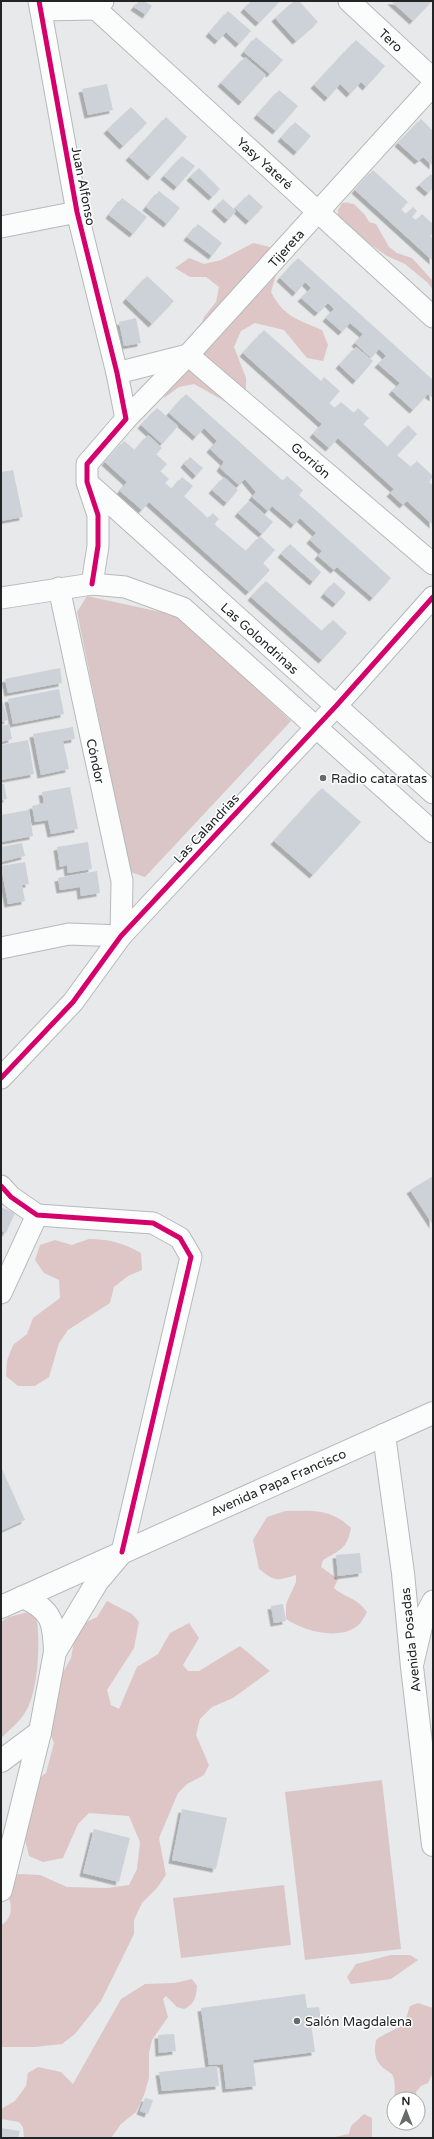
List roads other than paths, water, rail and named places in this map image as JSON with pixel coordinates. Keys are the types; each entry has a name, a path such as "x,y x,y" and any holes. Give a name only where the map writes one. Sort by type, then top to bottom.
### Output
{"main road":[{"name":"Avenida Papa Francisco","path":"1,1608 22,1597 433,1412"},
{"name":"Avenida Posadas","path":"384,1435 404,1573 412,1667 433,1845"},
{"name":"Avenida Papa Francisco","path":"1,1890 40,1732 55,1652 97,1582 122,1552"},
{"path":"22,1597 39,1604 49,1616 54,1632 55,1652"},
{"path":"1,1761 40,1732"}],"street":[{"name":"Tero","path":"349,1 433,79"},
{"path":"40,5 100,5"},
{"name":"Juan Alfonso","path":"40,5 77,212 117,373 126,419"},
{"name":"Yasy Yateré","path":"100,5 319,212 433,317"},
{"name":"Tijereta","path":"87,482 88,464 126,419 188,355 433,85"},
{"path":"1,227 77,212"},
{"path":"117,373 188,355"},
{"name":"Gorrión","path":"188,355 433,564"},
{"path":"87,482 98,515 98,546 92,584"},
{"name":"Las Golondrinas","path":"87,482 433,793"},
{"path":"1,598 92,584 125,587 183,608 433,832"},
{"name":"Cóndor","path":"59,588 122,880 121,936"},
{"name":"Las Calandrias","path":"1,1078 73,1002 121,936 336,706 433,597"},
{"path":"1,948 69,934 121,936"},
{"path":"1,1186 11,1197 37,1215 153,1222 180,1238 191,1257 122,1552"},
{"path":"1,1293 37,1215"},
{"path":"412,1667 426,1636 423,1620 433,1601"}],"place":[{"name":"Radio cataratas","path":"323,778"},
{"name":"Salón Magdalena","path":"297,2021"}]}
